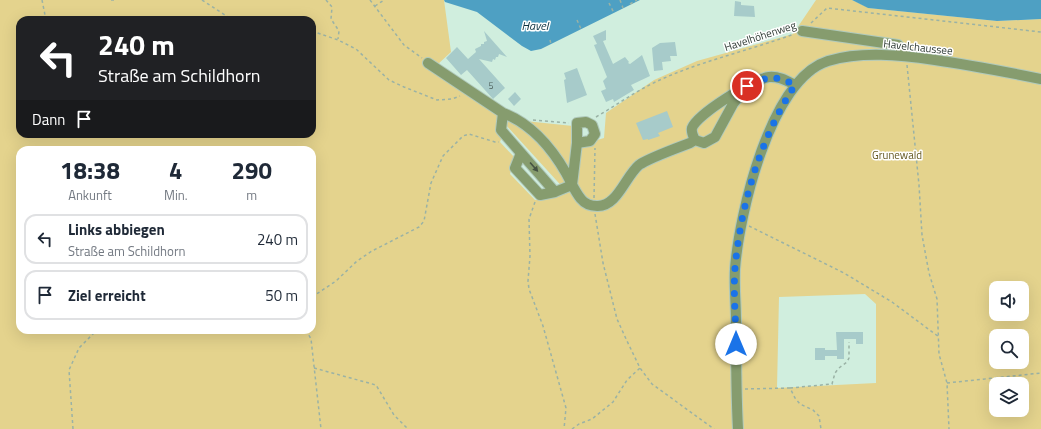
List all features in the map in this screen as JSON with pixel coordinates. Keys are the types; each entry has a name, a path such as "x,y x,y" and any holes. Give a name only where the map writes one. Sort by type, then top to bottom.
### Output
{"street":[{"path":"802,31 898,45 906,56"},
{"name":"Havelchaussee","path":"738,429 736,389 735,269 744,208 753,176 777,115 795,85 812,69 827,62 850,56 906,56 968,65 1041,79"},
{"path":"428,63 503,113 512,116 535,133 545,142 556,156 578,196 585,203 594,206 600,206 613,201 624,182 640,165 690,144 695,140"},
{"path":"695,140 692,128 696,122 730,95 768,77 776,77 795,85"},
{"path":"695,140 704,143 715,137 733,104 747,86"},
{"path":"503,113 501,130 555,192"},
{"path":"572,185 577,143 582,123 592,125 595,134 590,141 577,143"},
{"path":"521,153 515,168 540,195 555,192 572,185"}],"path":[{"path":"42,0 45,16"},
{"path":"202,0 226,16"},
{"path":"326,0 332,7 331,19 339,30 338,40"},
{"path":"370,0 404,45 428,63"},
{"path":"375,6 384,0"},
{"path":"620,0 624,8"},
{"path":"630,4 637,0"},
{"path":"609,3 614,13"},
{"name":"Havelhöhenweg","path":"582,123 661,80 703,63 760,46 802,31 827,8 1041,32"},
{"path":"576,20 581,29"},
{"path":"316,32 338,40 356,49 389,80 404,87 437,100 446,100 459,97"},
{"path":"550,40 551,44"},
{"path":"906,56 919,185 922,235 928,273 937,298 939,354 947,383 949,429"},
{"path":"531,119 582,123"},
{"path":"316,294 336,281 358,261 372,251 419,227 424,221 432,183 443,156 462,136 469,134 495,142 501,142 508,138"},
{"path":"595,134 595,222 603,263 618,319 627,342 640,368 652,384 714,429"},
{"path":"540,195 534,204 529,219 530,256 528,281 529,289 544,326 566,408 564,429"},
{"path":"742,223 844,273 892,302 939,338"},
{"path":"73,429 69,370 79,348 93,334"},
{"path":"308,334 311,339 321,429"},
{"path":"736,389 790,388 832,384 835,373 847,362 849,358 849,342"},
{"path":"314,368 376,385 394,415 408,429"},
{"path":"572,429 579,424 592,419 613,402 627,380 640,368"},
{"path":"947,383 1041,373"},
{"path":"790,388 800,404 813,410 819,416 821,429"}],"green space":[{"name":"Grunewald","path":"0,0 444,0 451,52 437,65 525,121 573,126 574,147 604,138 606,113 654,80 697,61 793,34 816,0 852,0 869,8 997,21 1041,19 1041,429 0,429","holes":["506,125 567,192 535,200 510,174 515,158 500,142","865,294 876,304 876,383 777,388 779,297"]}],"water":[{"name":"Havel","path":"444,0 640,0 541,49 531,51 522,46 477,12 445,2"},
{"path":"852,0 1041,0 1041,19 997,21 868,8"}],"building":[{"path":"735,1 741,2 741,5 754,6 755,17 734,16"},
{"path":"606,30 606,40 603,41 613,64 625,57 630,64 642,55 650,76 631,85 634,90 614,102 613,99 606,102 601,91 606,89 603,81 607,77 594,45 597,44 593,36"},
{"path":"484,31 507,57 499,54 495,60 493,59 492,62 479,59 505,88 493,99 467,70 461,75 446,58 457,47 468,59 476,52 475,49 487,41"},
{"path":"675,42 677,56 670,56 671,61 662,62 663,70 654,71 652,48 660,43"},
{"path":"577,68 587,95 567,103 564,80 566,79 564,73"},
{"path":"515,92 521,99 514,106 508,99"},
{"path":"667,111 673,127 658,133 660,136 643,140 636,123"},
{"path":"836,332 863,332 863,344 856,344 856,339 844,339 844,359 837,359 837,356 825,356 825,360 815,360 815,348 837,350"}],"route":[{"path":"736,344 735,269 744,208 753,176 772,127 783,103 795,85 776,77 768,77 747,86"}]}
